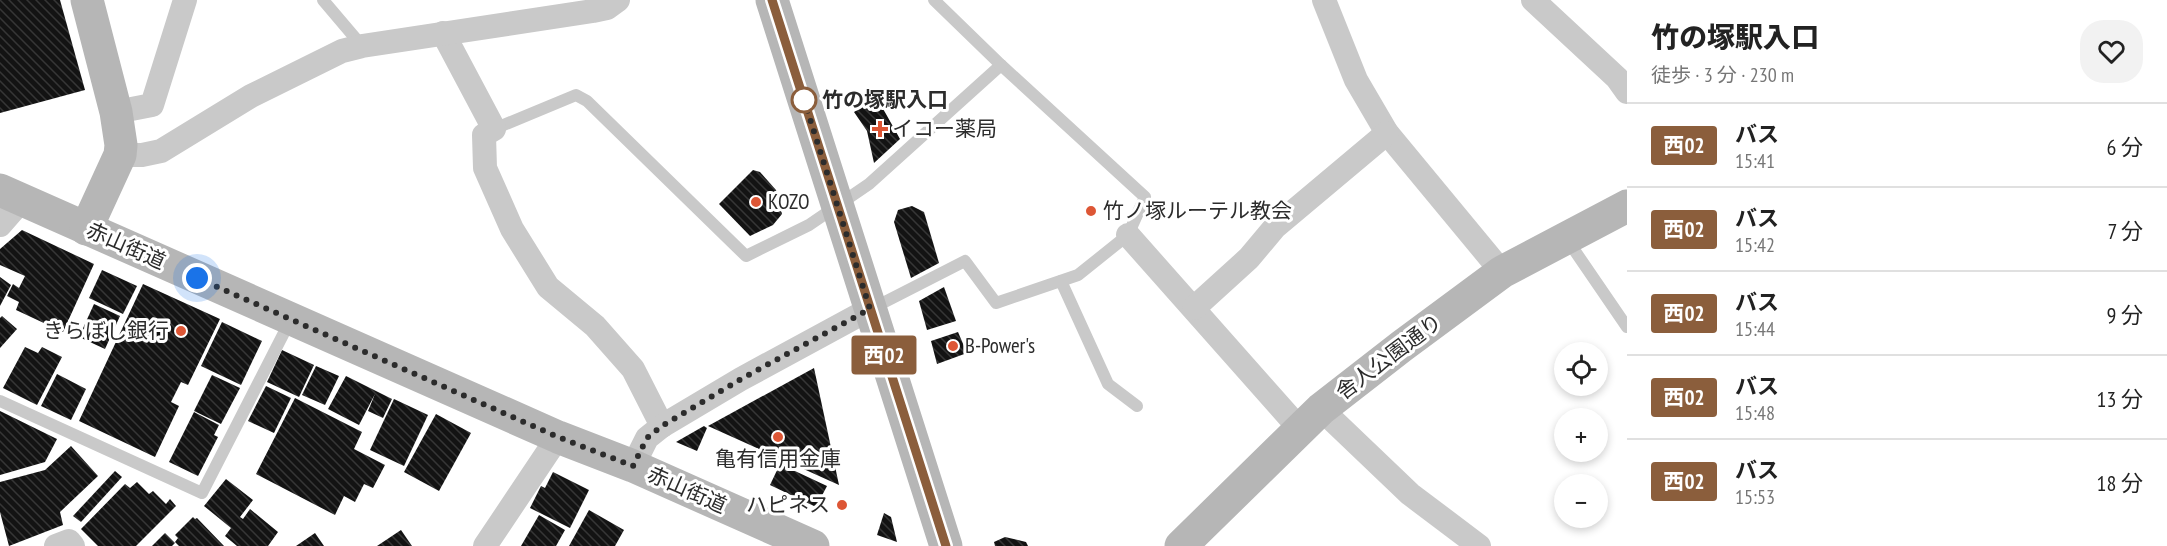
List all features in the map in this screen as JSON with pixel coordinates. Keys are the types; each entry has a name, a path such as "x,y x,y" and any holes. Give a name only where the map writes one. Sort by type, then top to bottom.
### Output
{"street":[{"path":"86,229 120,155 121,145 116,112 87,0"},
{"path":"116,112 152,105 185,0"},
{"path":"120,155 142,155 161,151 251,96 342,51 591,5 607,8 618,0"},
{"path":"772,0 946,546"},
{"path":"1324,0 1356,80 1388,133 1502,272"},
{"path":"1533,0 1617,78 1627,92"},
{"path":"443,33 494,129 484,135 485,168 512,229 548,286 595,326 633,369 662,426"},
{"path":"1194,308 1250,258 1275,227 1388,133"},
{"path":"0,225 10,195"},
{"name":"赤山街道","path":"10,195 558,437 633,466 813,546"},
{"name":"舎人公園通り","path":"1181,546 1310,418 1502,272 1627,206"},
{"path":"1128,235 1194,308 1310,418 1479,546"},
{"path":"633,466 647,438 662,426 741,379 870,309"},
{"path":"485,546 558,437"},
{"path":"56,546 69,542 73,546"}],"lane":[{"path":"323,0 362,46"},
{"path":"870,309 965,261 996,303 1078,275 1128,235 1145,197 934,0"},
{"path":"494,129 576,95 587,101 746,256 809,225 869,184 1001,65"},
{"path":"1565,237 1627,327"},
{"path":"1061,280 1108,384 1137,406"},
{"path":"0,401 202,493 290,319"}],"building":[{"path":"0,0 60,0 85,90 0,113"},
{"path":"877,98 900,139 874,163 867,131 854,112"},
{"path":"753,170 760,172 776,190 782,214 773,225 750,236 719,204"},
{"path":"912,206 924,212 939,263 911,278 894,222 898,210"},
{"path":"22,230 94,264 63,332 16,310 19,302 7,296 13,284 19,288 25,276 0,265 0,249"},
{"path":"102,270 137,286 123,314 89,298"},
{"path":"0,277 11,285 0,306"},
{"path":"143,284 220,319 188,385 181,382 171,402 179,406 155,457 79,421"},
{"path":"944,287 956,321 927,330 919,301"},
{"path":"94,304 120,316 105,349 79,337"},
{"path":"2,316 17,329 0,348 0,318"},
{"path":"222,322 262,341 241,385 201,366"},
{"path":"958,332 967,353 937,364 931,341"},
{"path":"25,347 38,353 42,347 62,357 37,405 3,388"},
{"path":"282,350 314,365 299,397 267,382"},
{"path":"316,366 339,376 325,405 302,395"},
{"path":"814,368 839,485 708,426"},
{"path":"57,374 86,389 71,420 41,406"},
{"path":"212,375 240,388 221,424 194,411"},
{"path":"346,376 392,399 383,418 368,411 375,394 359,425 328,409"},
{"path":"266,386 291,398 274,433 248,421"},
{"path":"295,398 362,432 354,449 385,465 373,488 364,484 355,502 344,496 335,515 256,474"},
{"path":"394,399 428,415 404,466 370,450"},
{"path":"0,411 57,439 45,462 0,475"},
{"path":"194,412 219,425 214,435 218,437 198,476 169,462"},
{"path":"436,414 471,433 439,491 404,472"},
{"path":"704,426 707,428 697,451 676,442"},
{"path":"71,446 98,476 60,512 63,525 9,546 0,512 0,482 45,470"},
{"path":"780,464 827,486 816,507 770,485"},
{"path":"115,471 122,477 81,522 73,516"},
{"path":"553,472 589,490 570,528 530,508 541,486 545,488"},
{"path":"226,479 253,500 240,517 243,519 250,509 278,532 268,546 237,546 225,536 231,528 204,506"},
{"path":"137,482 149,494 153,491 166,504 170,499 176,506 136,546 98,546 81,529 125,484 130,488"},
{"path":"589,510 624,530 615,546 569,546"},
{"path":"884,513 891,517 897,542 877,535"},
{"path":"539,515 565,530 556,546 521,546"},
{"path":"193,517 197,518 224,546 179,546 175,542 178,538 175,535"},
{"path":"401,530 412,546 377,546"},
{"path":"165,533 175,543 172,546 152,546"},
{"path":"315,533 324,546 296,546"},
{"path":"1005,537 1026,542 1028,546 995,546 994,542"}],"bus line":[{"name":"西02","path":"772,0 946,546"}],"place":[{"name":"竹の塚駅入口","path":"804,100"},
{"name":"イコー薬局","path":"880,129"},
{"name":"KOZO","path":"756,202"},
{"name":"竹ノ塚ルーテル教会","path":"1091,211"},
{"name":"きらぼし銀行","path":"181,331"},
{"name":"B-Power's","path":"953,346"},
{"name":"亀有信用金庫","path":"778,437"},
{"name":"ハピネス","path":"842,505"}],"route":[{"path":"197,278 558,437 633,466 647,438 662,426 741,379 870,309 804,100"}]}
